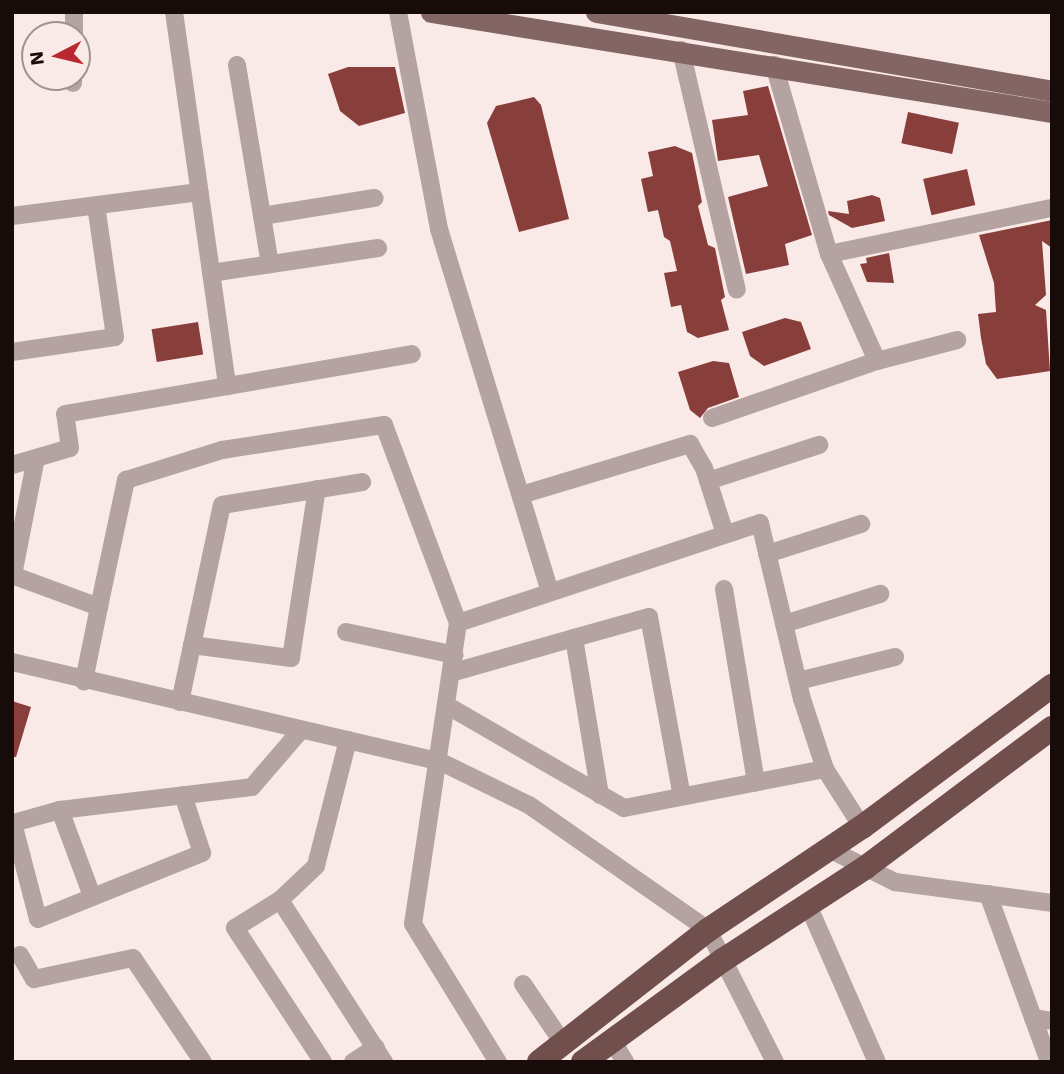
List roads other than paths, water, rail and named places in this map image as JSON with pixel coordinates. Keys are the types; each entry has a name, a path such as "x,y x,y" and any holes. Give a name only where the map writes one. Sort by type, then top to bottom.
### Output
{"highway":[{"path":"539,1062 708,930 862,827 1052,686"},
{"path":"583,1062 723,960 866,867 1052,728"}],"main road":[{"path":"431,12 681,50 1052,112"},
{"path":"596,12 1052,91"}],"street":[{"path":"174,12 227,386"},
{"path":"398,12 439,229 550,591"},
{"path":"681,50 737,290"},
{"path":"237,65 270,264"},
{"path":"774,65 829,254 877,361"},
{"path":"12,216 199,192"},
{"path":"262,216 375,198"},
{"path":"12,352 115,337 96,205"},
{"path":"829,254 1052,208"},
{"path":"211,273 378,248"},
{"path":"712,418 877,361 957,340"},
{"path":"12,465 70,448 65,414 412,354"},
{"path":"84,681 126,480 222,450 384,425 458,623 455,663 413,924 498,1062"},
{"path":"521,495 690,444 708,481 725,534"},
{"path":"708,481 819,444"},
{"path":"36,458 13,575 99,607"},
{"path":"180,702 222,505 362,482"},
{"path":"192,645 291,658 317,489"},
{"path":"458,623 760,523 797,681 825,769 862,827"},
{"path":"768,554 861,524"},
{"path":"723,589 756,782"},
{"path":"784,624 880,594"},
{"path":"346,632 455,663 574,638 649,617 682,796"},
{"path":"574,638 600,794"},
{"path":"797,681 895,657"},
{"path":"12,662 84,681 439,761 529,805 708,930 775,1062"},
{"path":"448,706 624,808 825,769"},
{"path":"183,795 202,853 38,919 13,823 60,810 183,795 251,787 302,730"},
{"path":"323,1062 235,928 279,900 316,866 348,740"},
{"path":"60,810 92,896"},
{"path":"829,849 895,882 1052,903"},
{"path":"12,894 31,890"},
{"path":"988,894 1049,1062"},
{"path":"279,900 380,1054 353,1062"},
{"path":"808,905 877,1062"},
{"path":"20,955 34,979 133,958 204,1062"},
{"path":"523,984 563,1043"},
{"path":"1033,1018 1052,1021"},
{"path":"612,1040 625,1062"}]}
